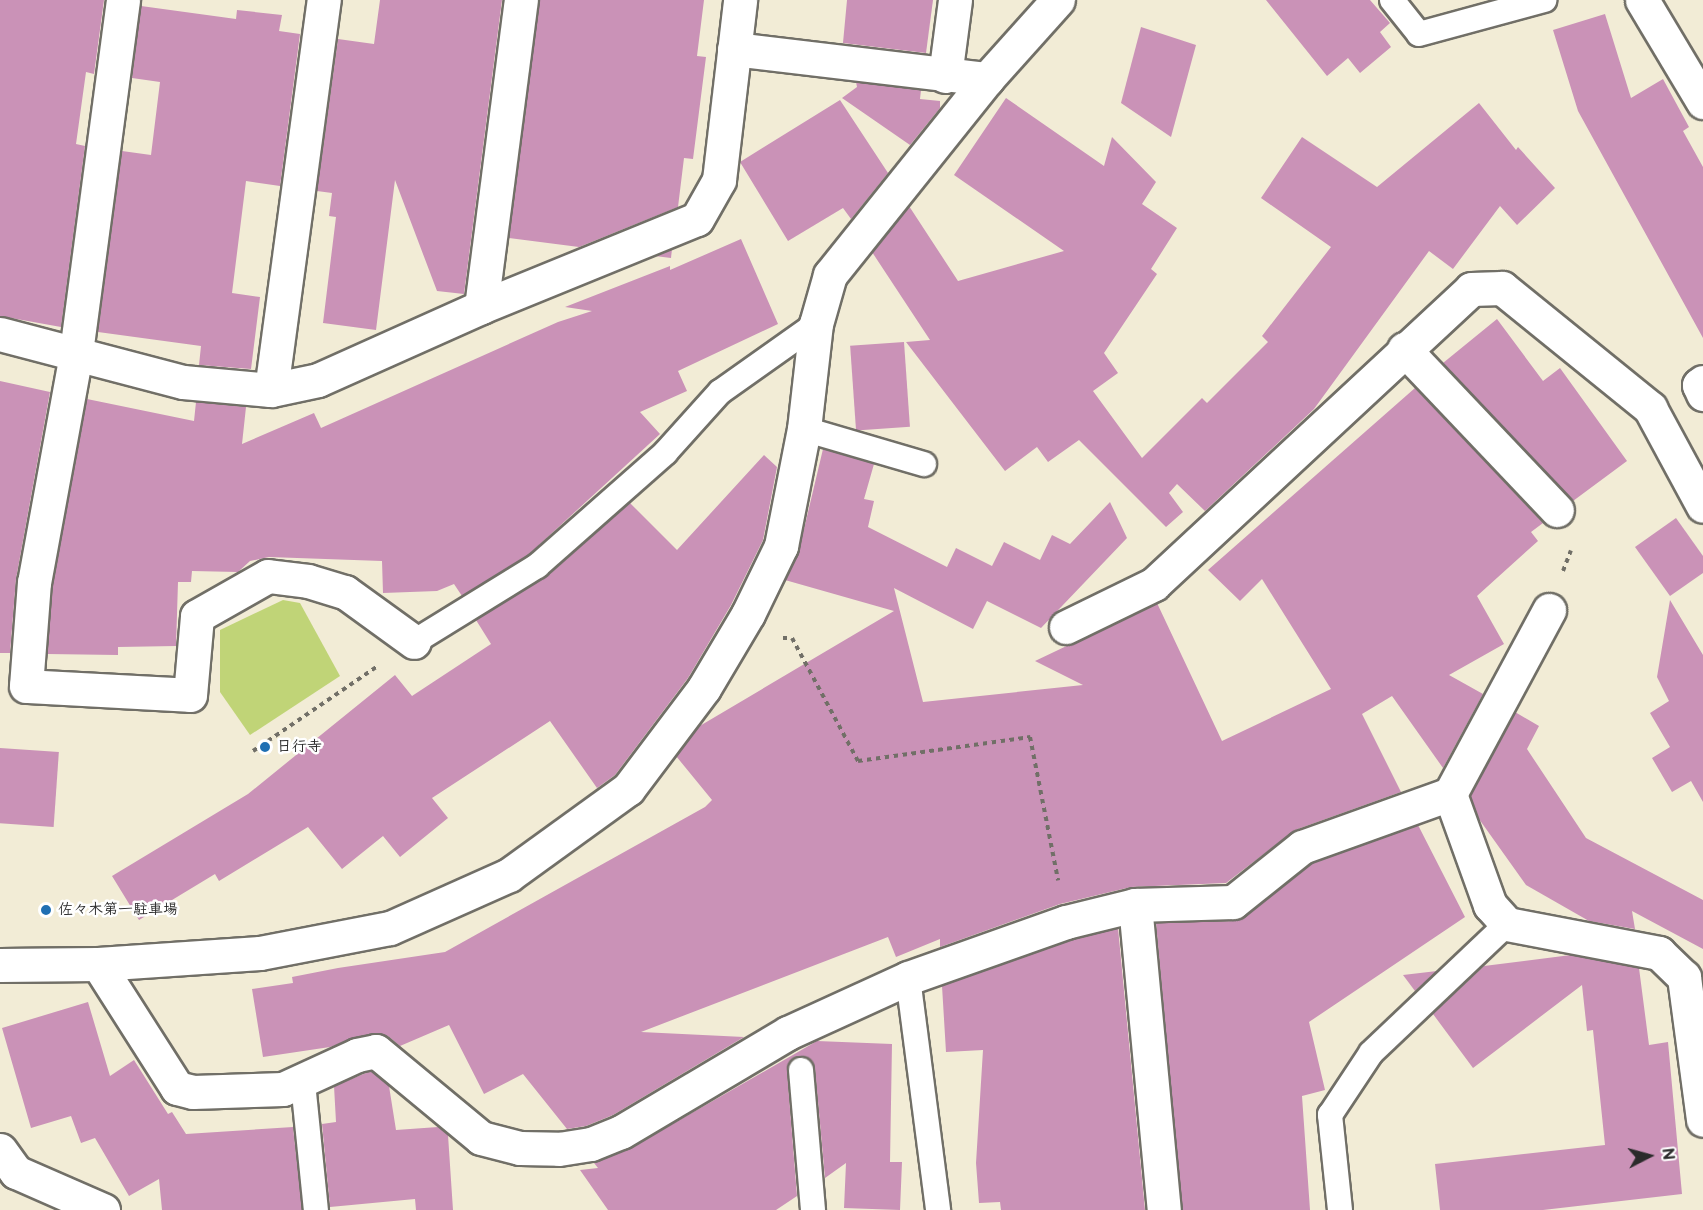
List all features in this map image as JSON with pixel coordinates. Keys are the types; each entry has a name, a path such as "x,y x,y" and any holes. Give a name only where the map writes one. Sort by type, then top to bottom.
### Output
{"street":[{"path":"123,0 76,354 13,685 190,695 197,616 268,576 308,581 345,592 414,642"},
{"path":"271,390 324,0"},
{"path":"481,307 521,0"},
{"path":"0,334 183,382 271,390 318,380 481,307 697,219 720,180 740,0"},
{"path":"945,76 954,0"},
{"path":"0,965 99,964 261,953 390,928 509,875 628,789 704,688 758,594 781,546 804,429 816,324 830,275 987,79 1058,0"},
{"path":"1642,0 1703,102"},
{"path":"734,49 945,76 987,79"},
{"path":"1066,627 1154,584 1471,289 1502,288 1650,408 1703,506"},
{"path":"1404,349 1557,510"},
{"path":"1703,382 1699,385 1703,394"},
{"path":"99,964 177,1088 193,1092 283,1089 303,1083 357,1055 376,1051 481,1138 520,1148 591,1144 621,1132 788,1032 908,978 1066,922 1135,905 1233,902 1302,847 1450,794 1549,610"},
{"path":"1450,794 1490,905 1507,924 1659,953 1684,977 1703,1120"},
{"path":"1135,905 1164,1210"},
{"path":"0,1150 16,1172 103,1210"}],"lane":[{"path":"1392,0 1419,34 1544,0"},
{"path":"414,642 537,566 665,453 720,392 816,324"},
{"path":"804,429 924,464"},
{"path":"1340,1210 1330,1115 1371,1053 1507,924"},
{"path":"908,978 938,1210"},
{"path":"801,1070 813,1210"},
{"path":"303,1083 316,1210"}],"path":[{"path":"1549,610 1572,547 1557,510"},
{"path":"774,645 782,638 792,638 858,761 1030,737 1066,922"},
{"path":"253,751 414,642"}],"green space":[{"path":"283,600 300,603 340,676 250,735 220,692 220,630"}],"building":[{"path":"0,0 104,0 94,74 86,72 76,144 85,146 61,327 0,316"},
{"path":"380,0 502,0 464,294 437,291 395,180 376,330 323,323 336,217 329,216 332,193 317,191 338,39 374,44"},
{"path":"539,0 704,0 697,56 706,57 693,159 684,158 678,207 579,247 509,238"},
{"path":"847,0 933,0 926,53 843,43"},
{"path":"1266,0 1370,0 1390,23 1380,32 1391,47 1360,73 1348,58 1327,76"},
{"path":"141,6 236,19 237,10 282,15 279,31 300,34 280,186 246,181 232,293 260,297 251,369 199,365 201,346 98,332 122,151 151,155 160,82 132,78"},
{"path":"1605,14 1631,98 1663,79 1689,127 1683,131 1703,167 1703,338 1578,111 1553,30"},
{"path":"1141,27 1196,45 1171,137 1121,103"},
{"path":"856,82 921,90 920,99 940,101 940,108 910,145 842,98 857,87"},
{"path":"1006,98 1104,166 1112,137 1156,182 1142,204 1177,228 1151,269 1157,274 1104,353 1118,373 1093,391 1142,458 1202,398 1207,403 1268,342 1262,336 1331,247 1261,198 1302,137 1377,187 1479,103 1516,150 1518,147 1555,188 1517,225 1500,206 1453,269 1429,251 1314,409 1205,511 1177,484 1169,493 1183,512 1166,527 1079,440 1048,462 1037,447 1005,471 906,342 930,340 872,252 909,206 958,281 1064,251 954,175"},
{"path":"840,100 888,173 851,219 843,208 788,241 740,162"},
{"path":"741,239 778,324 678,371 687,391 640,412 660,434 528,555 462,596 454,584 437,591 383,593 382,561 269,557 250,561 238,572 192,571 191,582 178,582 176,646 118,647 118,655 47,654 53,584 87,399 194,421 196,402 246,407 242,444 314,413 321,428 558,322 592,311 565,307 670,266 670,270"},
{"path":"672,249 671,258 655,256"},
{"path":"1497,319 1543,381 1560,368 1627,461 1573,501 1443,363"},
{"path":"904,342 910,427 856,431 850,346"},
{"path":"0,381 50,392 16,579 10,653 0,653"},
{"path":"1415,388 1543,523 1531,532 1538,541 1477,596 1504,644 1449,675 1483,694 1443,768 1392,696 1362,714 1401,792 1295,830 1226,883 1131,887 1060,904 940,947 940,939 896,957 888,937 641,1032 744,1037 613,1115 586,1126 567,1129 523,1074 484,1094 449,1025 400,1046 388,1036 373,1033 330,1047 263,1057 252,989 293,983 292,977 338,968 445,952 705,807 712,800 676,756 698,727 894,611 785,580 799,550 823,449 874,464 864,499 874,501 868,527 947,567 956,548 992,566 1004,542 1040,560 1052,535 1070,544 1110,502 1127,538 1041,628 987,601 973,629 894,588 923,702 1083,685 1035,661 1157,603 1222,741 1331,689 1262,579 1240,601 1208,570"},
{"path":"764,455 777,467 763,540 731,605 688,678 615,775 597,788 550,721 432,798 448,818 400,857 383,836 342,869 308,827 219,881 215,874 139,920 112,876 248,794 395,675 412,696 491,644 476,620 546,577 630,503 677,550"},
{"path":"1676,518 1703,556 1703,573 1670,596 1635,547"},
{"path":"1670,600 1703,655 1703,802 1691,781 1672,792 1652,758 1670,747 1650,713 1669,701 1657,677"},
{"path":"1515,712 1539,726 1527,749 1586,838 1703,900 1703,949 1632,911 1635,929 1589,921 1526,885 1479,819 1470,796"},
{"path":"0,748 59,752 54,827 0,823"},
{"path":"1418,825 1465,917 1309,1022 1325,1090 1302,1096 1310,1210 1182,1210 1156,923 1234,921 1244,917 1311,864"},
{"path":"1118,928 1145,1210 1001,1210 1000,1202 979,1203 976,1163 983,1050 946,1052 942,986 1071,940"},
{"path":"1571,955 1639,968 1649,1045 1668,1042 1682,1194 1543,1210 1440,1210 1435,1164 1605,1145 1593,1030 1587,1031 1582,985 1473,1068 1433,1014 1484,966"},
{"path":"1437,971 1415,991 1403,975"},
{"path":"88,1002 110,1076 134,1060 168,1114 172,1112 186,1134 293,1127 302,1210 162,1210 159,1179 129,1196 95,1138 81,1143 71,1116 31,1128 2,1028"},
{"path":"817,1041 892,1044 890,1162 902,1162 900,1210 844,1208 846,1163 825,1178 815,1069 812,1061 800,1056 792,1059 787,1071 797,1196 776,1210 608,1210 580,1170 598,1168 594,1163 631,1148"},
{"path":"371,1071 389,1086 396,1130 438,1127 448,1135 453,1210 416,1210 415,1199 330,1207 322,1124 336,1122 334,1086"}],"place":[{"name":"日行寺","path":"265,747"},
{"name":"佐々木第一駐車場","path":"46,910"}]}
